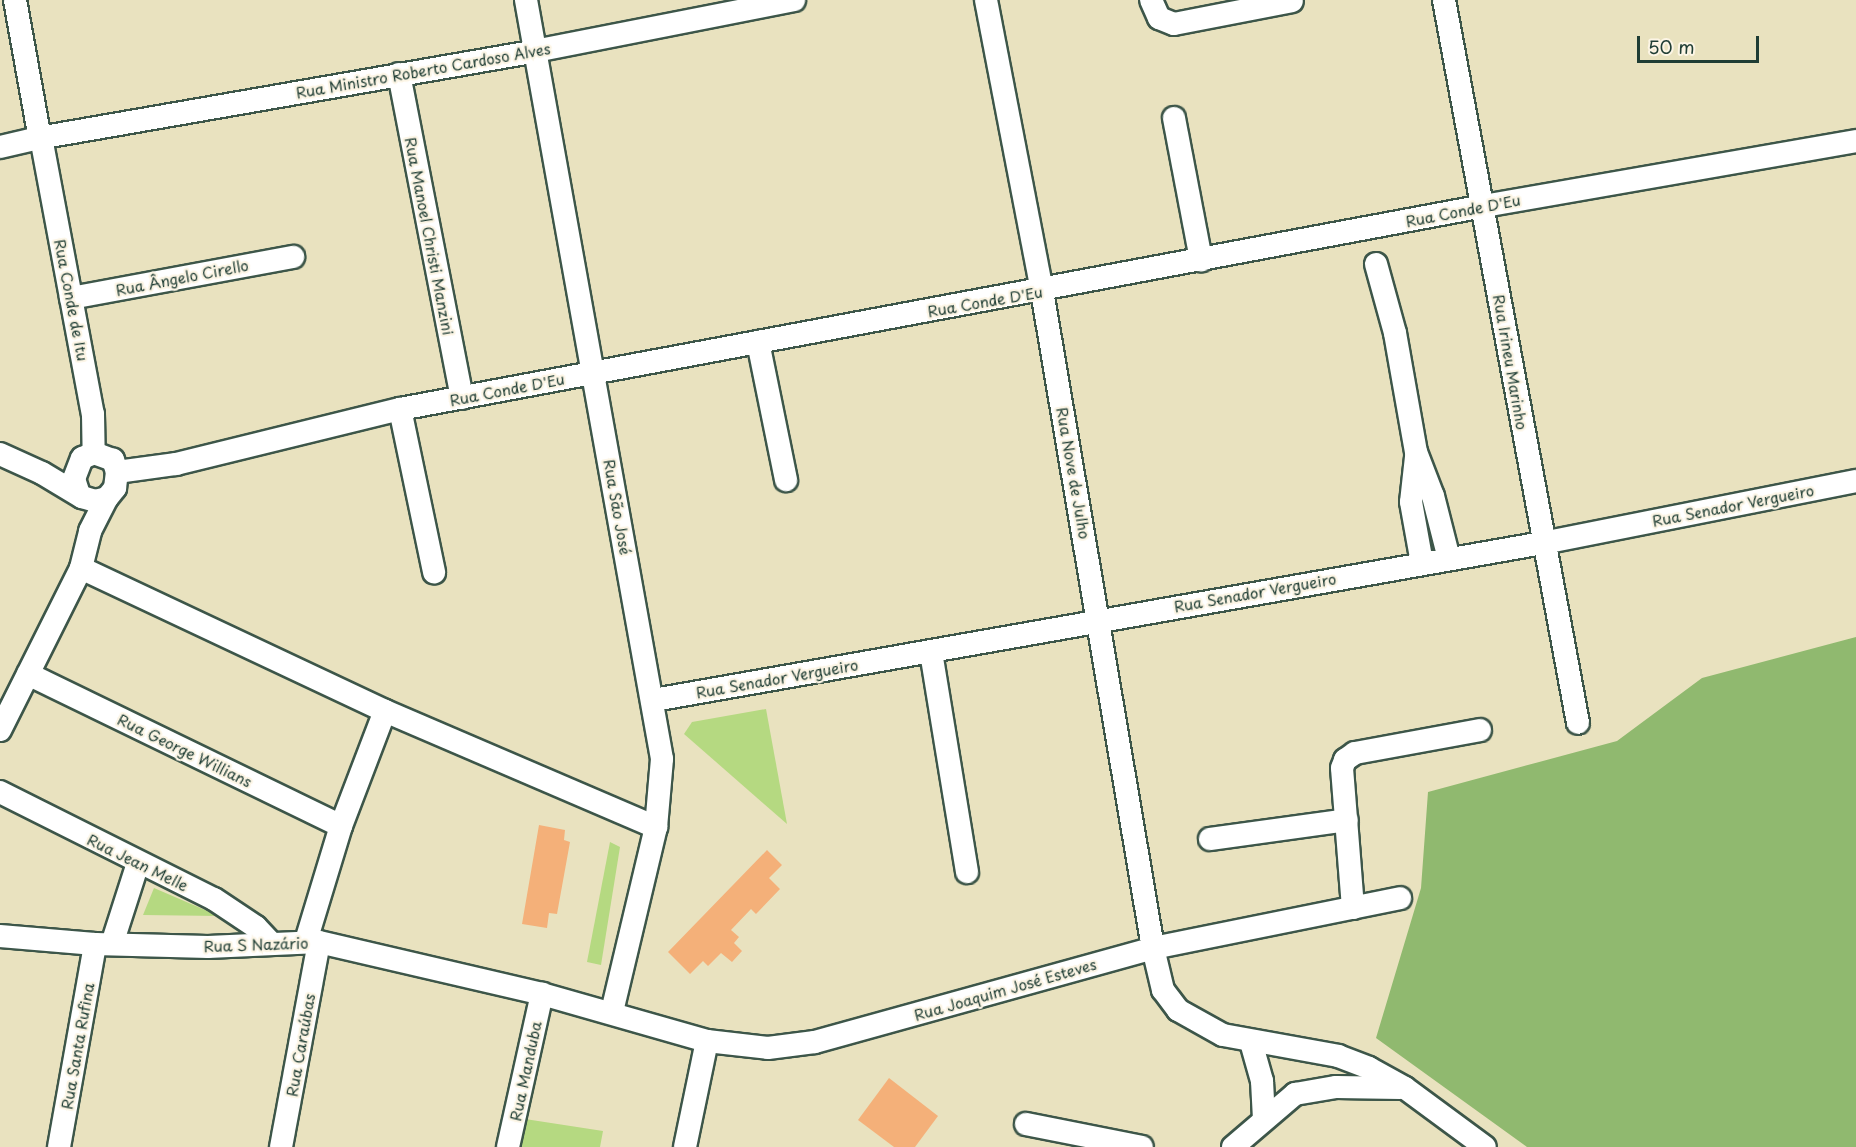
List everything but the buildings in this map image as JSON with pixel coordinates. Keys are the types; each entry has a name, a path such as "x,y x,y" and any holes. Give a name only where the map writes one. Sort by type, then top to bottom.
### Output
{"street":[{"name":"Rua Conde de Itu","path":"15,0 93,414 86,459"},
{"name":"Rua São José","path":"526,0 654,700 662,759 656,827 612,1012"},
{"name":"Rua Ministro Roberto Cardoso Alves","path":"0,147 535,51 794,0"},
{"name":"Rua Nove de Julho","path":"986,0 1042,291 1153,948 1170,1002 1193,1021 1251,1042 1338,1056 1405,1088 1485,1147"},
{"path":"1151,0 1159,18 1174,24 1292,1"},
{"name":"Rua Irineu Marinho","path":"1444,0 1578,723"},
{"name":"Rua Manoel Christi Manzini","path":"399,74 462,399"},
{"path":"1174,118 1201,260"},
{"name":"Rua Conde D'Eu","path":"117,472 176,464 400,409 594,372 1042,291 1484,206 1856,141"},
{"name":"Rua Ângelo Cirello","path":"71,298 293,256"},
{"path":"1376,264 1395,333 1416,452 1433,496 1449,559"},
{"path":"758,342 786,480"},
{"path":"400,409 434,572"},
{"path":"1416,452 1411,502 1422,563"},
{"path":"0,454 95,501 107,498"},
{"path":"86,459 74,479 81,495 90,531"},
{"path":"0,730 81,568 90,531 107,498 115,488 117,472 112,460 86,459 42,473"},
{"name":"Rua Senador Vergueiro","path":"654,700 931,652 1099,619 1543,543 1856,482"},
{"path":"81,568 385,711 656,827"},
{"path":"931,652 967,872"},
{"name":"Rua George Willians","path":"28,674 341,826"},
{"name":"Rua Caraúbas","path":"281,1147 313,941 341,826 385,711"},
{"path":"1353,909 1342,768 1350,756 1480,730"},
{"name":"Rua Jean Melle","path":"0,792 214,899 256,927 270,942"},
{"path":"1210,839 1347,820"},
{"name":"Rua Santa Rufina","path":"59,1147 103,944 138,863"},
{"name":"Rua Joaquim José Esteves","path":"612,1012 707,1041 768,1048 815,1042 1153,948 1400,898"},
{"name":"Rua S Nazário","path":"0,936 103,944 208,947 313,941 612,1012"},
{"name":"Rua Manduba","path":"508,1147 542,994"},
{"path":"685,1147 707,1041"},
{"path":"1251,1042 1262,1081 1264,1116"},
{"path":"1233,1147 1264,1116 1295,1094 1310,1089 1405,1088"},
{"path":"1026,1124 1142,1147"}],"green space":[{"path":"1856,637 1856,1147 1527,1147 1376,1038 1421,888 1428,792 1617,741 1702,678"},
{"path":"766,709 787,824 684,734 692,722"},
{"path":"610,842 620,847 601,965 587,962"},
{"path":"154,888 219,916 143,915"},
{"path":"525,1119 603,1131 600,1147 519,1147"}]}
